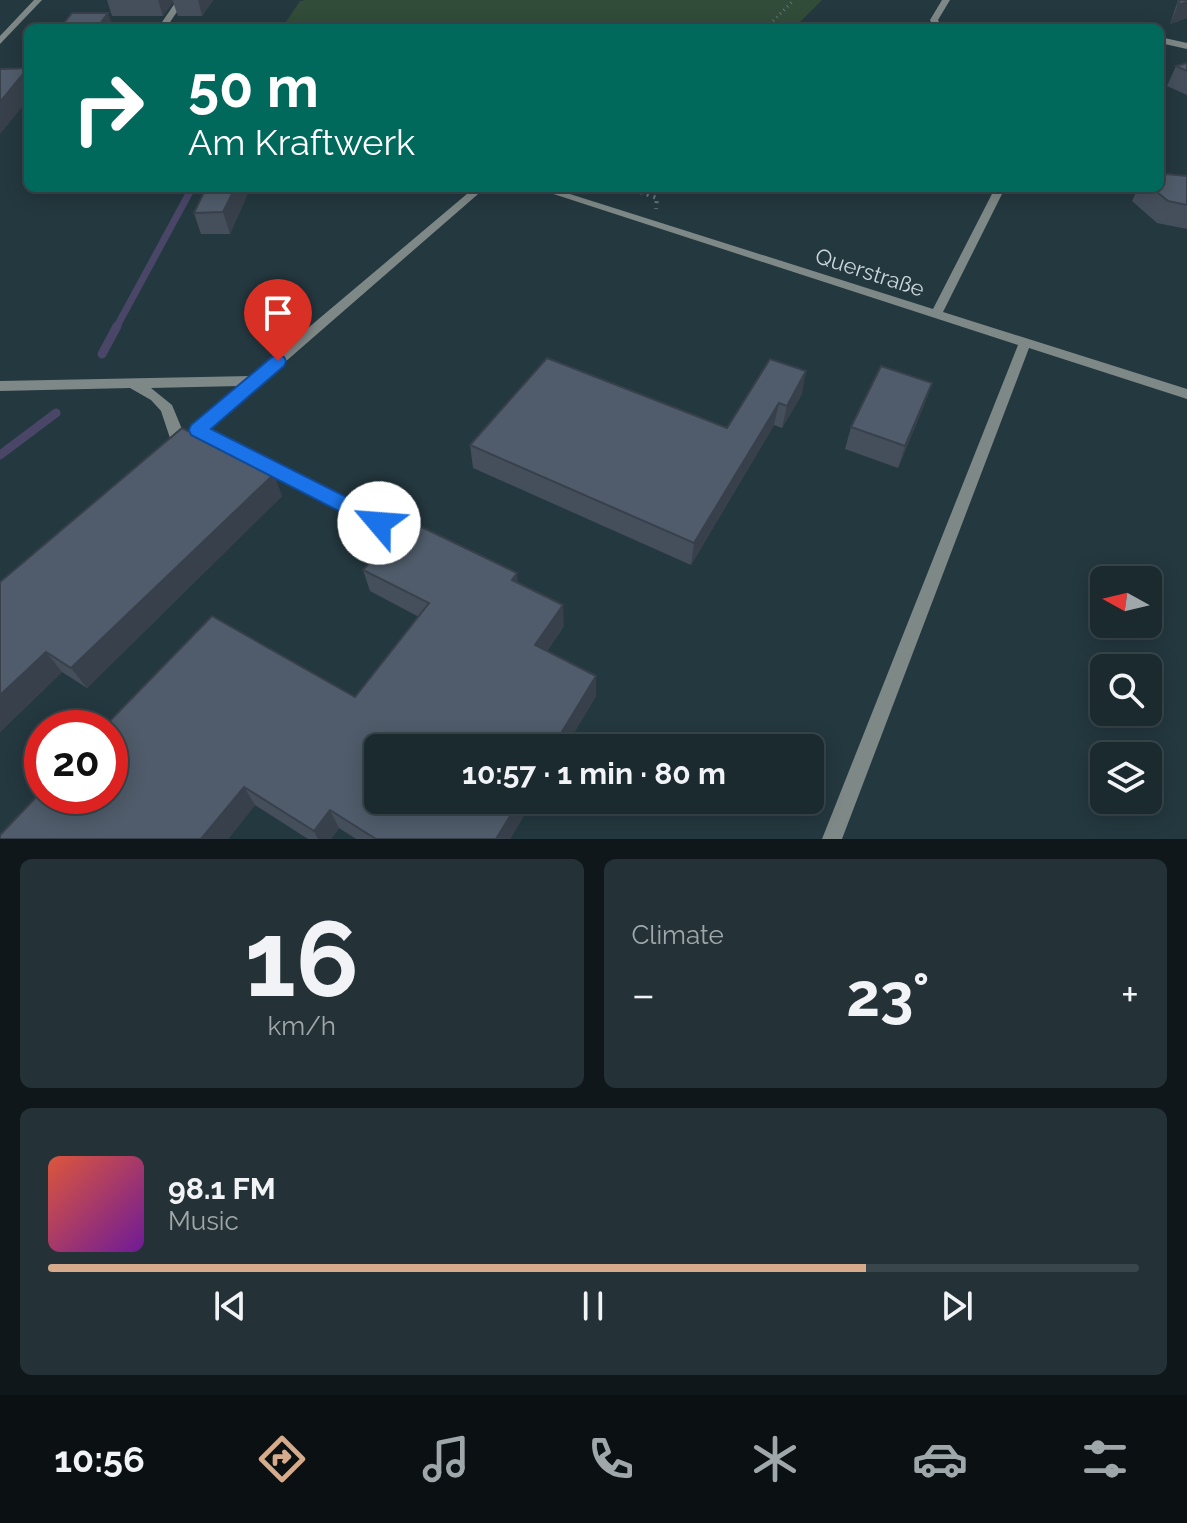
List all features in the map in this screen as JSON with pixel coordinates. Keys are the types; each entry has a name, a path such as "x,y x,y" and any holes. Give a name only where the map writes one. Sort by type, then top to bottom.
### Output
{"street":[{"path":"0,41 38,0"},
{"path":"165,24 181,0"},
{"path":"936,24 934,20 946,0"},
{"path":"1164,41 1187,46"},
{"path":"168,456 475,192"},
{"name":"Querstraße","path":"553,192 1187,394"},
{"path":"936,314 998,192"},
{"path":"832,839 1025,342"},
{"path":"0,386 255,381"},
{"path":"129,383 154,394 170,411 180,446"},
{"path":"198,430 379,523"}],"path":[{"path":"770,24 794,0"}],"green space":[{"path":"822,0 798,24 285,24 300,1"}],"building":[{"path":"72,13 108,13 100,24 63,24"},
{"path":"1187,63 1187,71 1176,66"},
{"path":"24,68 24,73 0,102 0,69"},
{"path":"1164,175 1187,176 1187,205 1168,201 1157,192 1164,192"},
{"path":"204,192 233,192 223,212 194,213"},
{"path":"547,358 727,428 770,359 806,371 787,406 779,403 694,543 470,445"},
{"path":"881,366 932,383 905,446 851,427"},
{"path":"182,428 274,474 71,668 46,652 0,695 0,582"},
{"path":"407,520 517,573 512,580 563,605 535,645 596,676 561,734 364,734 364,814 511,814 496,839 376,839 330,810 314,831 244,787 201,839 0,839 0,835 24,810 24,814 128,814 128,710 121,710 212,616 355,697 429,603 363,570"}],"waterway":[{"path":"116,328 190,192"},
{"path":"102,354 117,326"},
{"path":"0,455 56,413"}],"route":[{"path":"278,361 198,430 379,523"}]}
